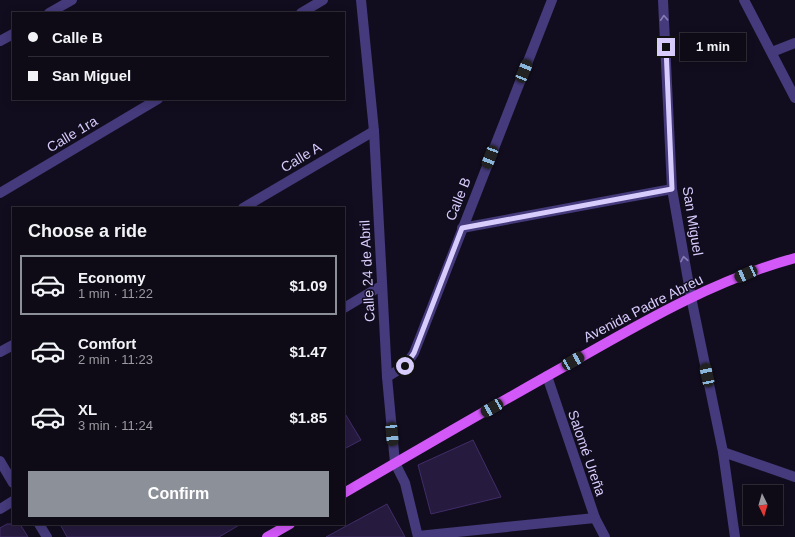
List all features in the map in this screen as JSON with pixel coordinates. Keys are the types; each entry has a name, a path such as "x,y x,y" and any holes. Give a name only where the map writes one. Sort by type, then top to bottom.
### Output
{"main road":[{"name":"Avenida Padre Abreu","path":"345,492 547,376 691,297 760,268 795,258"},
{"path":"268,537 288,525"}],"street":[{"path":"51,12 72,0"},
{"path":"303,12 323,0"},
{"name":"Calle 24 de Abril","path":"361,0 374,131 381,286 395,463 405,483 418,536"},
{"name":"Calle B","path":"387,377 405,366 414,353 552,0"},
{"name":"San Miguel","path":"664,0 672,189 691,297 723,452 735,537"},
{"path":"744,0 795,98"},
{"path":"0,41 12,35"},
{"path":"772,52 795,43"},
{"name":"Calle 1ra","path":"0,193 156,100"},
{"name":"Calle A","path":"246,207 374,131"},
{"path":"462,228 672,189"},
{"path":"345,307 381,286"},
{"path":"0,352 12,346"},
{"name":"Salomé Ureña","path":"547,376 595,518 605,537"},
{"path":"723,452 795,477"},
{"path":"0,461 12,481"},
{"path":"0,509 12,502"},
{"path":"418,536 595,518"},
{"path":"40,525 47,537"}],"building":[{"path":"345,414 361,440 345,448"},
{"path":"473,440 501,497 431,514 418,465"},
{"path":"387,504 405,537 326,537"},
{"path":"7,524 21,525 28,537 0,537 0,528"},
{"path":"61,525 239,525 219,537 67,537"}],"route":[{"path":"405,366 414,353 462,228 672,189 666,47"}]}
